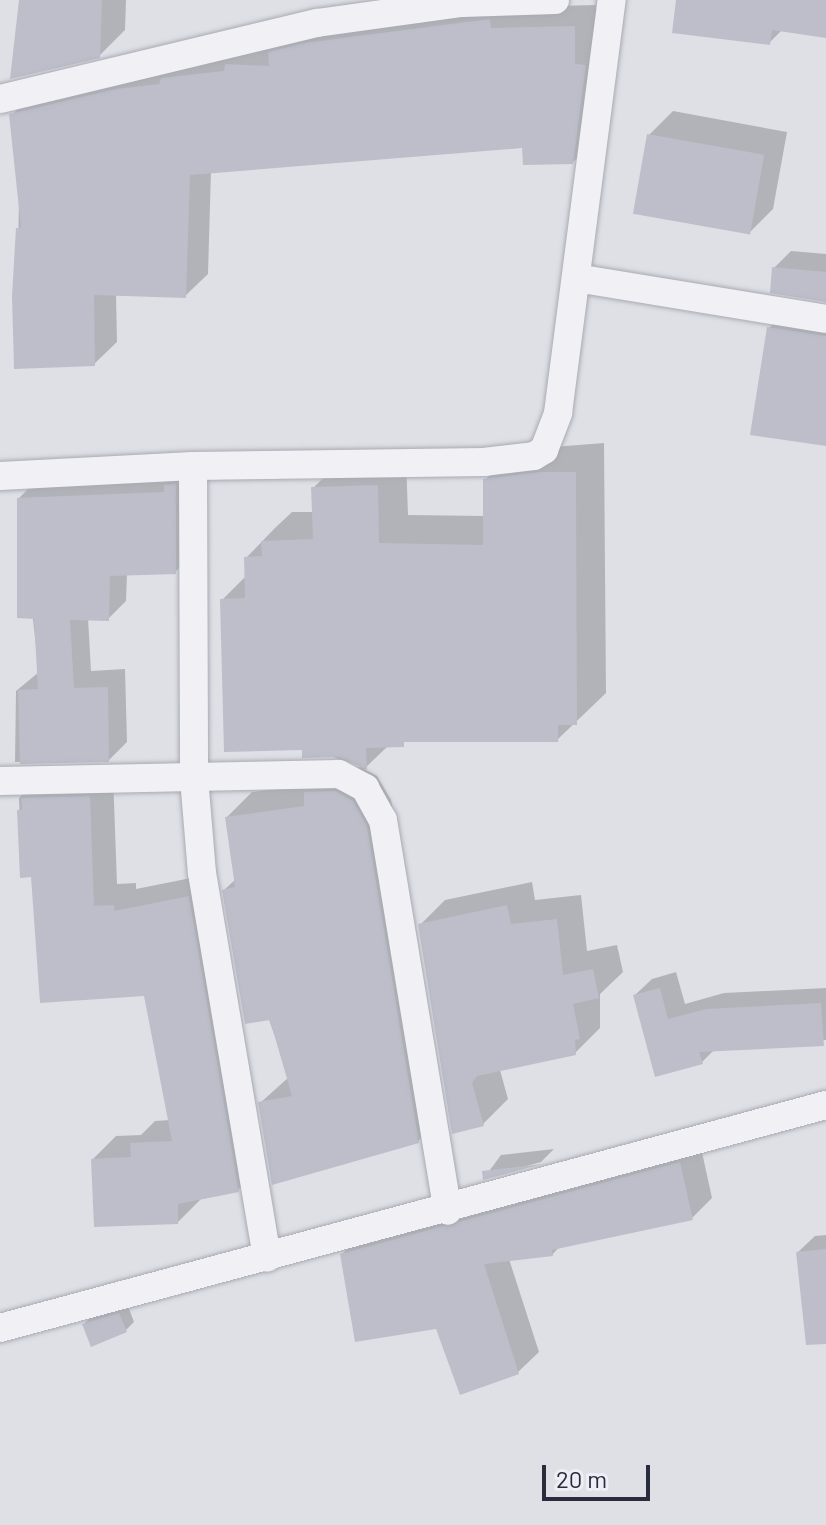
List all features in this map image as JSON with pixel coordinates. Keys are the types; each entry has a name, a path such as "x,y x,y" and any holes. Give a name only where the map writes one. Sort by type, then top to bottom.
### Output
{"street":[{"path":"0,99 317,12 555,0"},
{"path":"0,476 193,466 484,462 534,456 544,450 556,424 612,0"},
{"path":"576,278 826,319"},
{"path":"193,466 194,778 213,959 267,1258"},
{"path":"0,781 339,774 371,795 383,820 448,1211"},
{"path":"0,1328 448,1211 826,1105"}],"building":[{"path":"19,0 102,0 100,58 10,79"},
{"path":"676,0 826,0 826,38 772,30 770,45 672,33"},
{"path":"490,19 491,28 575,26 575,64 586,65 573,164 523,165 522,148 190,175 186,298 94,295 95,366 14,369 12,296 16,228 21,228 9,114 116,89 159,84 161,78 224,71 225,64 269,66 268,52 304,43"},
{"path":"647,134 764,155 750,234 633,214"},
{"path":"772,267 826,272 826,302 770,293"},
{"path":"767,327 826,336 826,446 750,435"},
{"path":"540,472 576,472 577,725 558,725 558,742 404,742 404,747 366,748 367,770 339,757 302,758 302,750 224,752 220,599 245,598 244,557 262,556 261,541 313,539 311,487 378,485 379,543 483,545 483,479"},
{"path":"176,484 176,574 110,576 109,621 70,620 74,688 108,687 109,762 20,764 18,690 38,689 34,619 17,618 17,498 164,492 164,485"},
{"path":"335,791 353,801 367,826 419,1143 272,1185 258,1102 292,1096 270,1020 245,1024 222,890 235,887 225,817 304,806 304,792"},
{"path":"90,796 94,906 114,905 114,911 189,896 239,1192 178,1204 178,1224 94,1227 91,1159 131,1157 130,1143 172,1141 144,996 40,1003 31,877 20,878 17,810 22,810 21,798"},
{"path":"507,905 511,924 557,919 563,975 593,969 599,998 573,1004 580,1039 575,1040 576,1055 477,1076 472,1083 484,1126 452,1134 418,924"},
{"path":"660,988 668,1019 706,1009 821,1003 824,1046 699,1052 703,1064 655,1077 633,995"},
{"path":"680,1162 693,1220 552,1250 553,1256 484,1264 519,1374 460,1395 436,1329 355,1342 340,1254"},
{"path":"542,1164 483,1180 482,1171"},
{"path":"826,1249 826,1344 806,1345 796,1252"},
{"path":"119,1313 127,1332 91,1347 82,1324"}]}
